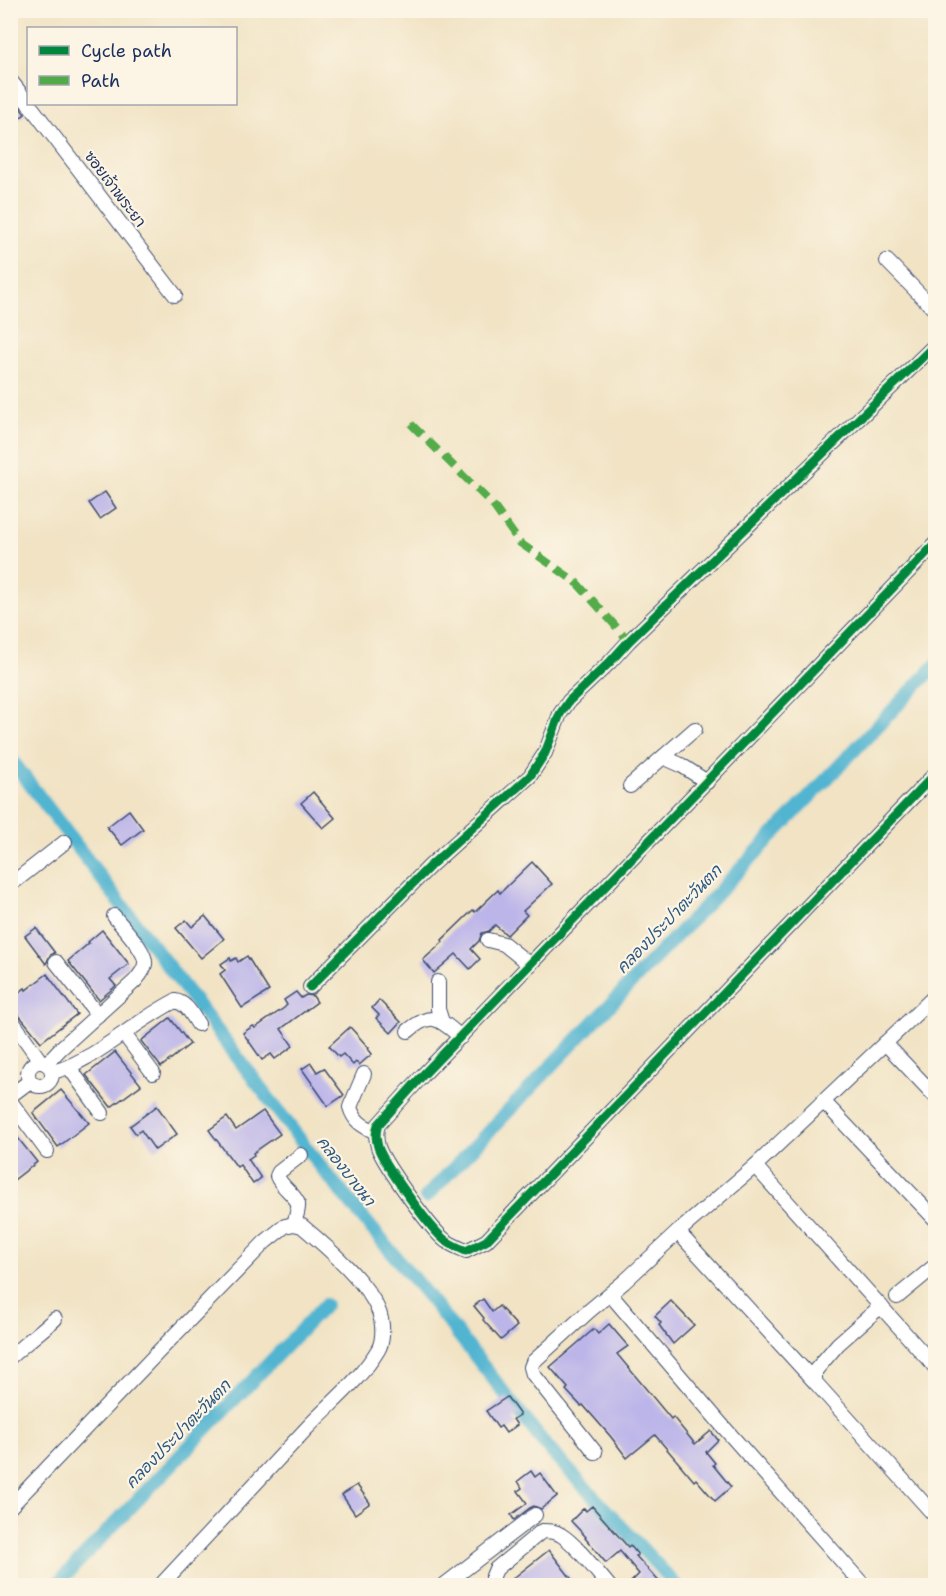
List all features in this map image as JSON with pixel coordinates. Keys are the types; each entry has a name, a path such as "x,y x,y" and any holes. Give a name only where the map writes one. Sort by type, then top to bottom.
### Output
{"street":[{"name":"ซอยเจ้าพระยา","path":"10,80 27,101"},
{"name":"ซอยเจ้าพระยา","path":"31,105 176,295"},
{"path":"887,261 936,311"},
{"path":"310,987 430,866 530,776 545,753 560,714 569,701 936,345"},
{"path":"936,543 423,1075 378,1125 376,1132 384,1160 434,1230 445,1240 466,1251 491,1235 936,773"},
{"path":"630,786 695,729"},
{"path":"663,757 681,765 707,782"},
{"path":"10,885 65,842"},
{"path":"47,1066 60,1049 135,981 145,965 145,957 114,916"},
{"path":"488,940 504,944 530,965"},
{"path":"56,962 98,1015"},
{"path":"438,982 438,1010 442,1022"},
{"path":"595,1452 533,1374 531,1367 533,1362 755,1166 936,995"},
{"path":"10,1096 30,1081 29,1070 36,1063 69,1067 175,1001 185,1005 198,1024"},
{"path":"10,1018 47,1066"},
{"path":"408,1031 425,1019 432,1018 442,1022 461,1037"},
{"path":"124,1034 153,1073"},
{"path":"885,1043 936,1097"},
{"path":"69,1067 102,1113"},
{"path":"364,1074 350,1107 356,1120 364,1127 376,1132"},
{"path":"10,1101 47,1151"},
{"path":"824,1101 936,1220"},
{"path":"294,1224 298,1205 279,1183 277,1176 301,1155"},
{"path":"755,1166 936,1368"},
{"path":"10,1507 274,1234 285,1226 294,1224 302,1226 342,1263 368,1292 378,1309 381,1320 382,1335 379,1348 364,1370 160,1586"},
{"path":"678,1232 936,1517"},
{"path":"897,1297 936,1265"},
{"path":"610,1294 864,1586"},
{"path":"815,1382 815,1371 838,1344 881,1306"},
{"path":"10,1357 55,1320"},
{"path":"443,1586 535,1515"},
{"path":"493,1586 496,1569 542,1531 553,1531 562,1535 609,1586"}],"building":[{"path":"15,101 25,114 10,125 10,105"},
{"path":"105,492 116,508 100,519 89,503"},
{"path":"313,792 335,818 323,828 301,803"},
{"path":"129,810 143,829 122,845 107,827"},
{"path":"532,862 552,884 523,911 527,915 507,935 495,925 489,931 482,933 479,941 471,949 480,959 470,969 456,954 434,973 423,960 473,910 475,912 498,890 500,893"},
{"path":"205,916 224,939 201,958 176,928 186,920 192,927"},
{"path":"36,928 55,953 50,955 46,964 25,936"},
{"path":"102,930 129,964 110,979 116,986 99,1000 68,961"},
{"path":"247,956 269,991 242,1008 220,974 225,970 221,964 230,958 231,961 236,958 238,962"},
{"path":"47,974 77,1014 41,1042 10,1004 10,1000"},
{"path":"296,992 301,998 306,995 313,996 317,1002 281,1029 293,1046 275,1059 271,1054 262,1060 243,1033 253,1026 255,1028 284,1008 287,1005 284,1000"},
{"path":"379,1000 401,1022 391,1033 376,1018 379,1015 372,1008"},
{"path":"170,1018 190,1044 161,1067 141,1041"},
{"path":"350,1027 372,1054 359,1065 356,1062 353,1065 343,1054 339,1057 329,1046"},
{"path":"115,1052 141,1085 111,1107 86,1075"},
{"path":"311,1063 317,1072 324,1068 344,1095 328,1106 302,1069"},
{"path":"61,1090 89,1123 58,1147 33,1113"},
{"path":"157,1106 177,1134 155,1150 141,1130 136,1134 130,1126"},
{"path":"263,1111 280,1134 248,1159 261,1178 253,1184 240,1165 237,1167 209,1130 227,1117 236,1130"},
{"path":"10,1128 37,1162 10,1183"},
{"path":"483,1299 492,1312 499,1306 517,1326 501,1340 474,1306"},
{"path":"671,1301 694,1325 673,1344 655,1316"},
{"path":"609,1324 628,1346 617,1354 671,1419 673,1417 695,1444 711,1431 718,1440 706,1452 715,1463 713,1465 731,1487 715,1501 696,1479 694,1481 655,1435 627,1458 583,1405 581,1406 566,1390 568,1388 550,1367 594,1329 598,1334"},
{"path":"507,1397 520,1415 513,1419 517,1425 506,1433 501,1426 498,1428 486,1411"},
{"path":"531,1471 535,1477 540,1473 557,1496 541,1509 534,1506 514,1520 511,1515 527,1503 518,1491 522,1488 518,1481"},
{"path":"357,1485 370,1503 355,1514 342,1495"},
{"path":"592,1506 628,1547 630,1545 638,1555 636,1556 663,1586 627,1586 639,1574 620,1551 606,1563 571,1521 584,1508 586,1511"},
{"path":"549,1550 577,1586 516,1586 511,1580"}],"waterway":[{"name":"คลองประปาตะวันตก","path":"426,1197 936,665"},
{"name":"คลองบางนา","path":"10,758 320,1166 427,1295 547,1447 677,1586"},
{"name":"คลองประปาตะวันตก","path":"55,1586 325,1305"}],"marked path":[{"path":"411,424 492,504 520,543 576,582 629,641"}],"cycle path":[{"path":"310,987 430,866 530,776 545,753 560,714 569,701 936,344"},
{"path":"936,543 423,1075 378,1125 376,1139 382,1155 409,1196 439,1234 448,1242 466,1251 486,1241 936,773"}]}
